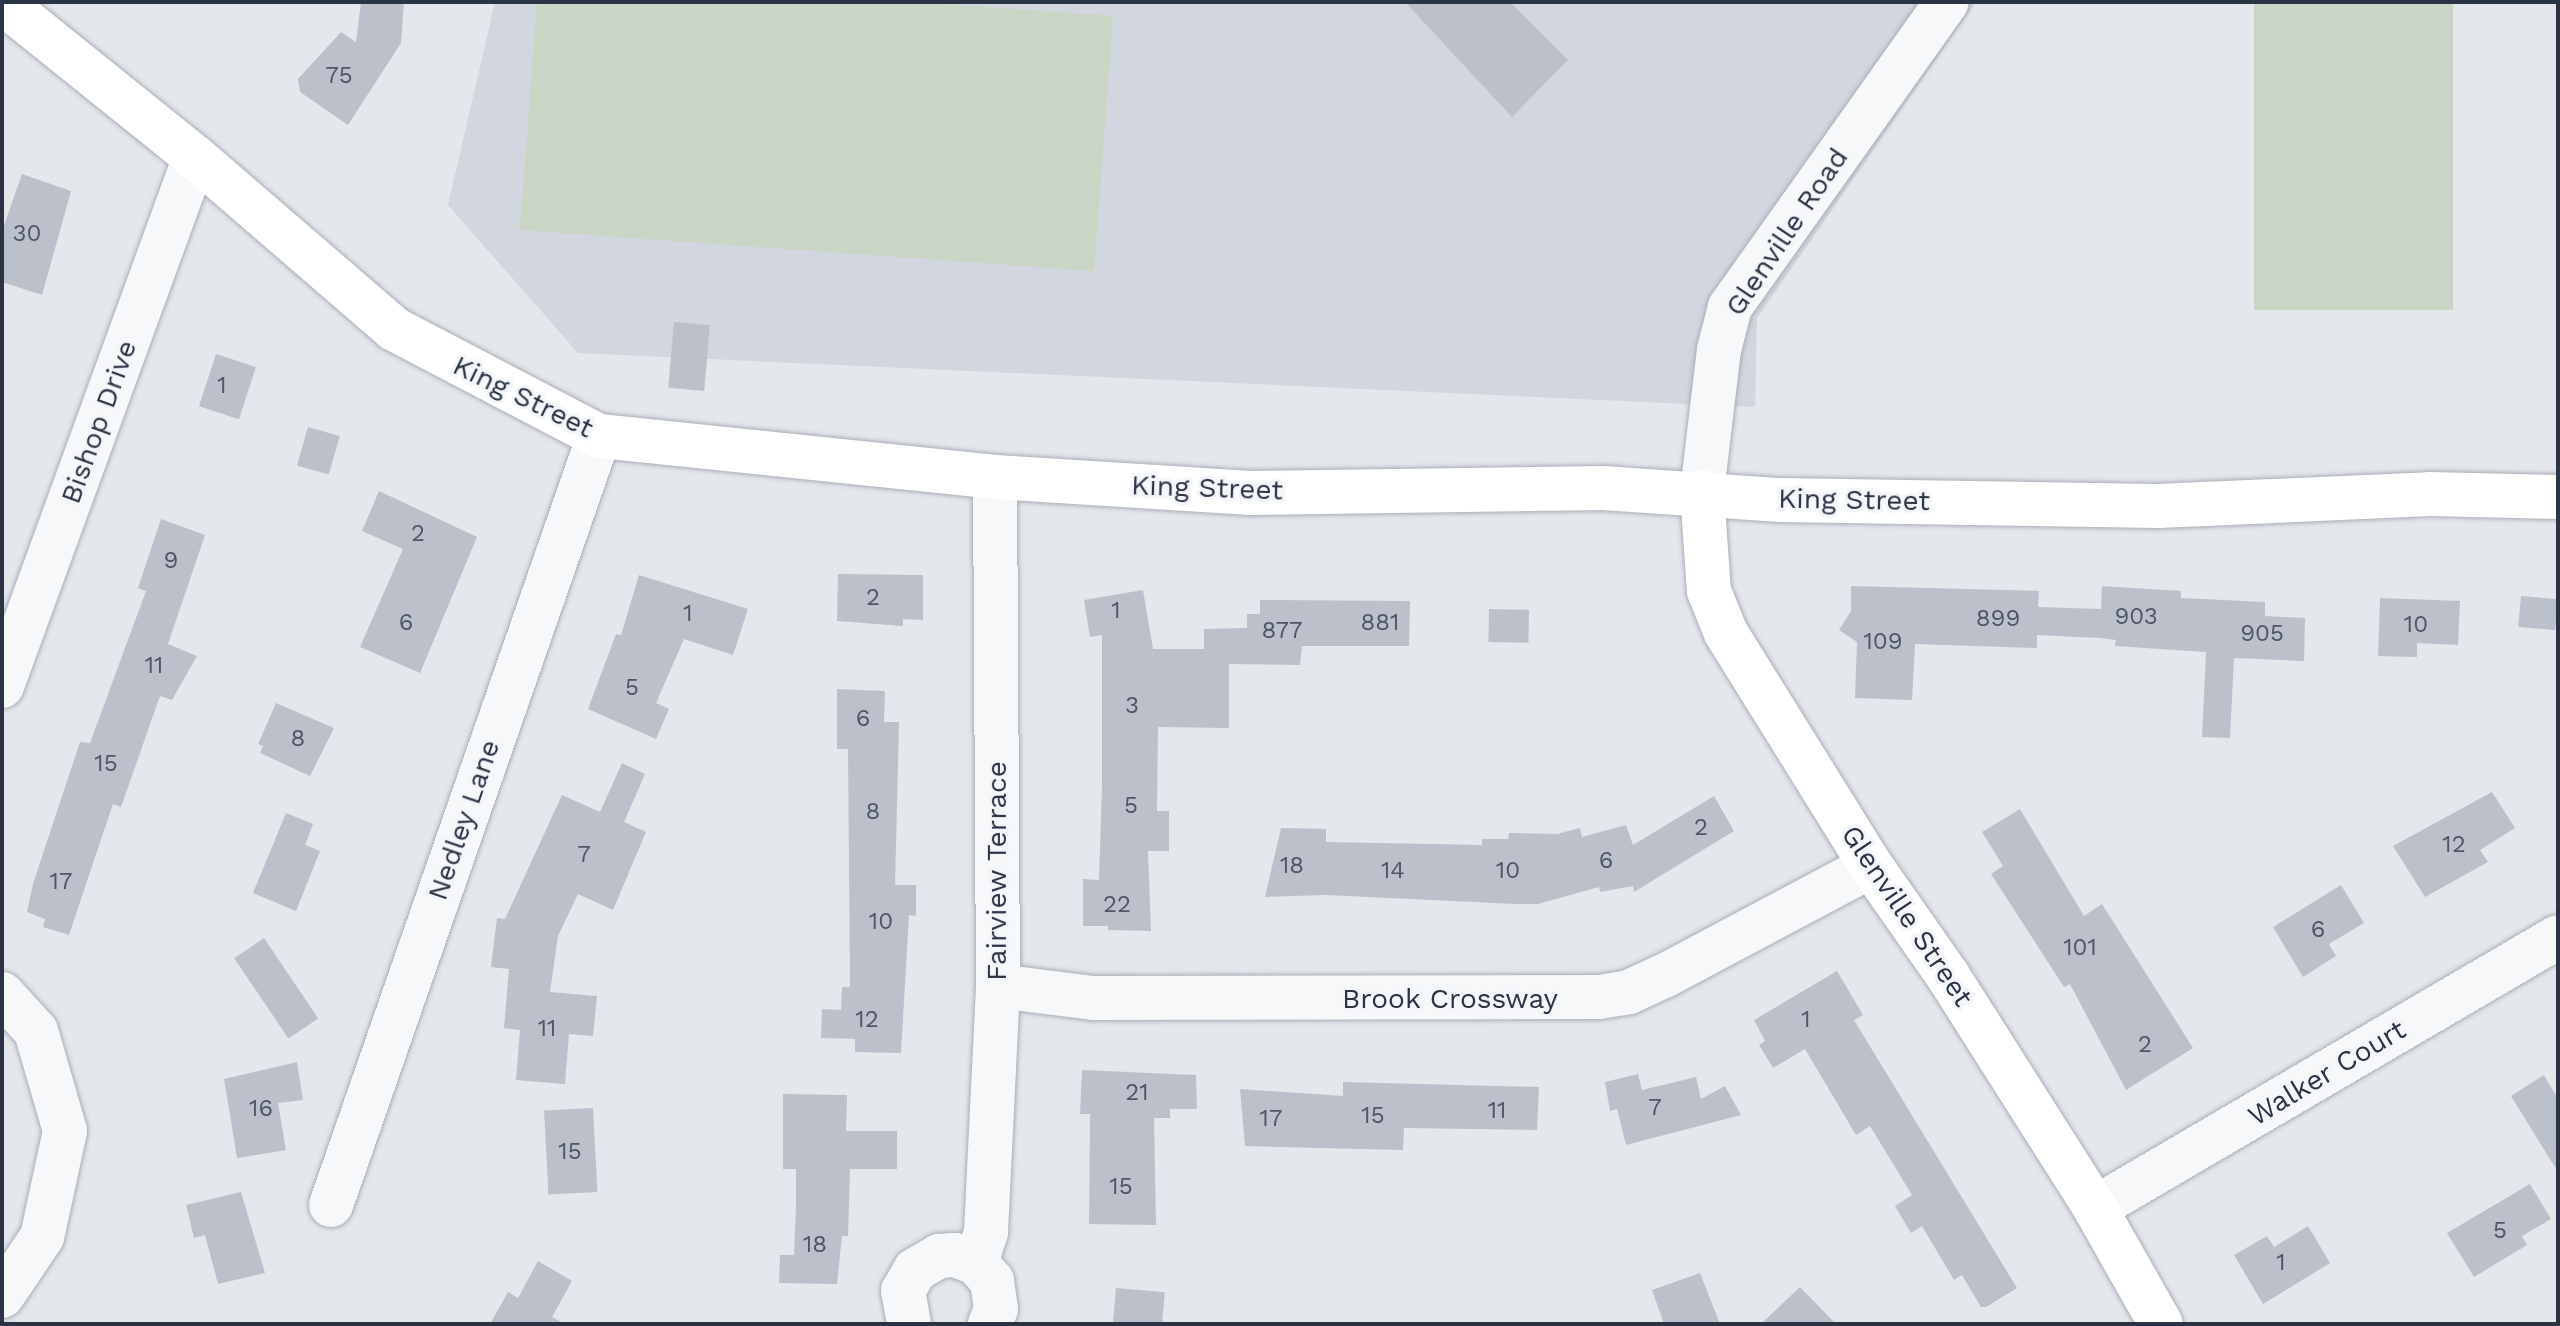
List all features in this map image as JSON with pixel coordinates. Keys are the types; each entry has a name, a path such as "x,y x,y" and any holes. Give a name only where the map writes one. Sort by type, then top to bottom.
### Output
{"main road":[{"name":"King Street","path":"2,2 195,157 394,329 599,436 995,477 1250,493 1603,488 1702,492 1781,500 2158,506 2430,494 2558,497"},
{"name":"Glenville Street","path":"1702,492 1702,546 1709,591 1726,633 1871,866 1948,976 2095,1208 2161,1324"}],"street":[{"name":"Glenville Road","path":"1702,492 1719,350 1730,307 1947,2"},
{"name":"Bishop Drive","path":"2,686 195,157"},
{"name":"Nedley Lane","path":"331,1205 599,436"},
{"name":"Fairview Terrace","path":"976,1263 986,1232 998,986 995,477"},
{"name":"Brook Crossway","path":"998,986 1093,998 1599,997 1629,992 1664,976 1871,866"},
{"name":"Walker Court","path":"2095,1208 2558,937"},
{"path":"2,994 36,1031 65,1131 42,1237 2,1296"},
{"path":"909,1324 903,1291 915,1270 939,1256 976,1263 996,1293 990,1324"}],"shaded area":[{"path":"495,2 1976,2 1757,318 1755,407 578,353 448,205"}],"green space":[{"path":"537,2 915,2 1113,16 1094,271 520,230"},
{"path":"2254,2 2453,2 2453,310 2254,310"}],"building":[{"path":"361,2 404,2 401,43 348,125 300,92 298,79 341,32 356,42"},
{"path":"1405,2 1510,2 1568,60 1512,117"},
{"path":"22,174 71,191 42,295 2,282 2,231"},
{"path":"674,322 710,325 704,391 668,388"},
{"path":"216,354 256,367 239,419 199,406"},
{"path":"308,427 340,436 329,475 297,465"},
{"path":"379,491 477,537 420,673 360,647 403,549 362,531"},
{"path":"161,519 205,535 168,644 197,656 172,700 160,696 121,807 113,804 69,935 43,927 45,919 27,912 33,884 80,742 90,743 146,591 138,588"},
{"path":"838,574 923,575 923,620 903,619 903,626 837,621"},
{"path":"639,575 748,609 733,655 684,639 656,703 669,709 656,739 588,709 616,634 621,635"},
{"path":"1851,586 2039,591 2038,607 2101,609 2102,586 2181,591 2181,598 2265,602 2265,616 2305,618 2304,661 2234,658 2230,738 2202,737 2206,652 2115,646 2116,640 2100,638 2037,635 2037,648 1915,644 1912,700 1855,698 1857,642 1839,630 1851,611"},
{"path":"1143,590 1153,649 1204,649 1204,629 1247,628 1247,614 1260,614 1260,600 1410,601 1409,646 1302,646 1300,665 1229,664 1229,728 1158,727 1157,811 1169,811 1169,851 1148,851 1151,931 1108,930 1108,926 1083,926 1083,879 1099,880 1102,786 1102,635 1090,637 1084,600"},
{"path":"2521,596 2558,599 2555,630 2518,627"},
{"path":"2380,598 2460,601 2458,645 2417,643 2417,657 2378,656"},
{"path":"1489,609 1529,610 1528,643 1488,642"},
{"path":"837,689 885,691 884,722 899,722 895,885 916,885 916,916 909,915 901,1053 855,1052 855,1039 821,1038 822,1009 841,1010 842,987 850,987 848,749 837,749"},
{"path":"276,703 334,728 310,776 260,753 263,746 258,744"},
{"path":"622,763 645,774 624,822 646,832 613,910 578,894 558,936 550,992 597,996 593,1036 569,1034 565,1084 516,1080 520,1030 504,1028 509,969 491,967 497,918 505,919 562,795 600,812"},
{"path":"2492,792 2515,828 2480,850 2488,862 2425,897 2393,846"},
{"path":"1714,796 1734,831 1634,892 1633,886 1600,892 1599,887 1538,904 1326,895 1265,897 1281,828 1326,829 1326,842 1482,845 1482,839 1508,839 1509,833 1557,834 1580,828 1582,837 1626,825 1633,845"},
{"path":"2020,809 2084,916 2102,904 2193,1048 2126,1090 2070,984 2064,987 1991,874 2003,866 1982,832"},
{"path":"286,813 313,824 305,845 320,851 296,911 253,893"},
{"path":"2341,885 2364,923 2329,944 2336,956 2303,977 2273,927"},
{"path":"264,938 318,1018 288,1039 234,958"},
{"path":"1837,971 1863,1015 1854,1020 2017,1288 1986,1307 1981,1307 1962,1275 1954,1280 1922,1226 1911,1233 1895,1206 1912,1195 1870,1126 1856,1135 1805,1049 1773,1068 1759,1045 1765,1041 1754,1020"},
{"path":"297,1062 303,1100 278,1103 286,1150 237,1158 224,1079"},
{"path":"1082,1070 1196,1075 1197,1109 1170,1109 1170,1118 1154,1118 1156,1225 1089,1224 1090,1114 1080,1114"},
{"path":"1638,1074 1642,1090 1696,1077 1701,1099 1725,1086 1741,1115 1626,1145 1617,1109 1610,1111 1605,1082"},
{"path":"2544,1075 2558,1099 2558,1172 2511,1096"},
{"path":"1343,1082 1539,1087 1537,1130 1404,1128 1403,1150 1245,1146 1240,1089 1343,1096"},
{"path":"783,1094 847,1095 846,1131 897,1131 897,1169 850,1169 848,1236 842,1236 837,1284 779,1283 780,1255 794,1255 796,1206 796,1169 783,1169"},
{"path":"593,1108 597,1192 548,1194 544,1111"},
{"path":"2530,1184 2551,1219 2522,1236 2527,1245 2474,1277 2447,1233"},
{"path":"241,1192 265,1273 218,1284 205,1235 194,1238 186,1205"},
{"path":"2308,1226 2330,1263 2263,1304 2234,1255 2267,1236 2274,1247"},
{"path":"538,1261 572,1281 552,1317 565,1324 490,1324 508,1292 518,1298"},
{"path":"1700,1273 1720,1324 1664,1324 1652,1290"},
{"path":"1800,1287 1836,1324 1761,1324"},
{"path":"1116,1288 1165,1292 1162,1324 1113,1322"}]}
